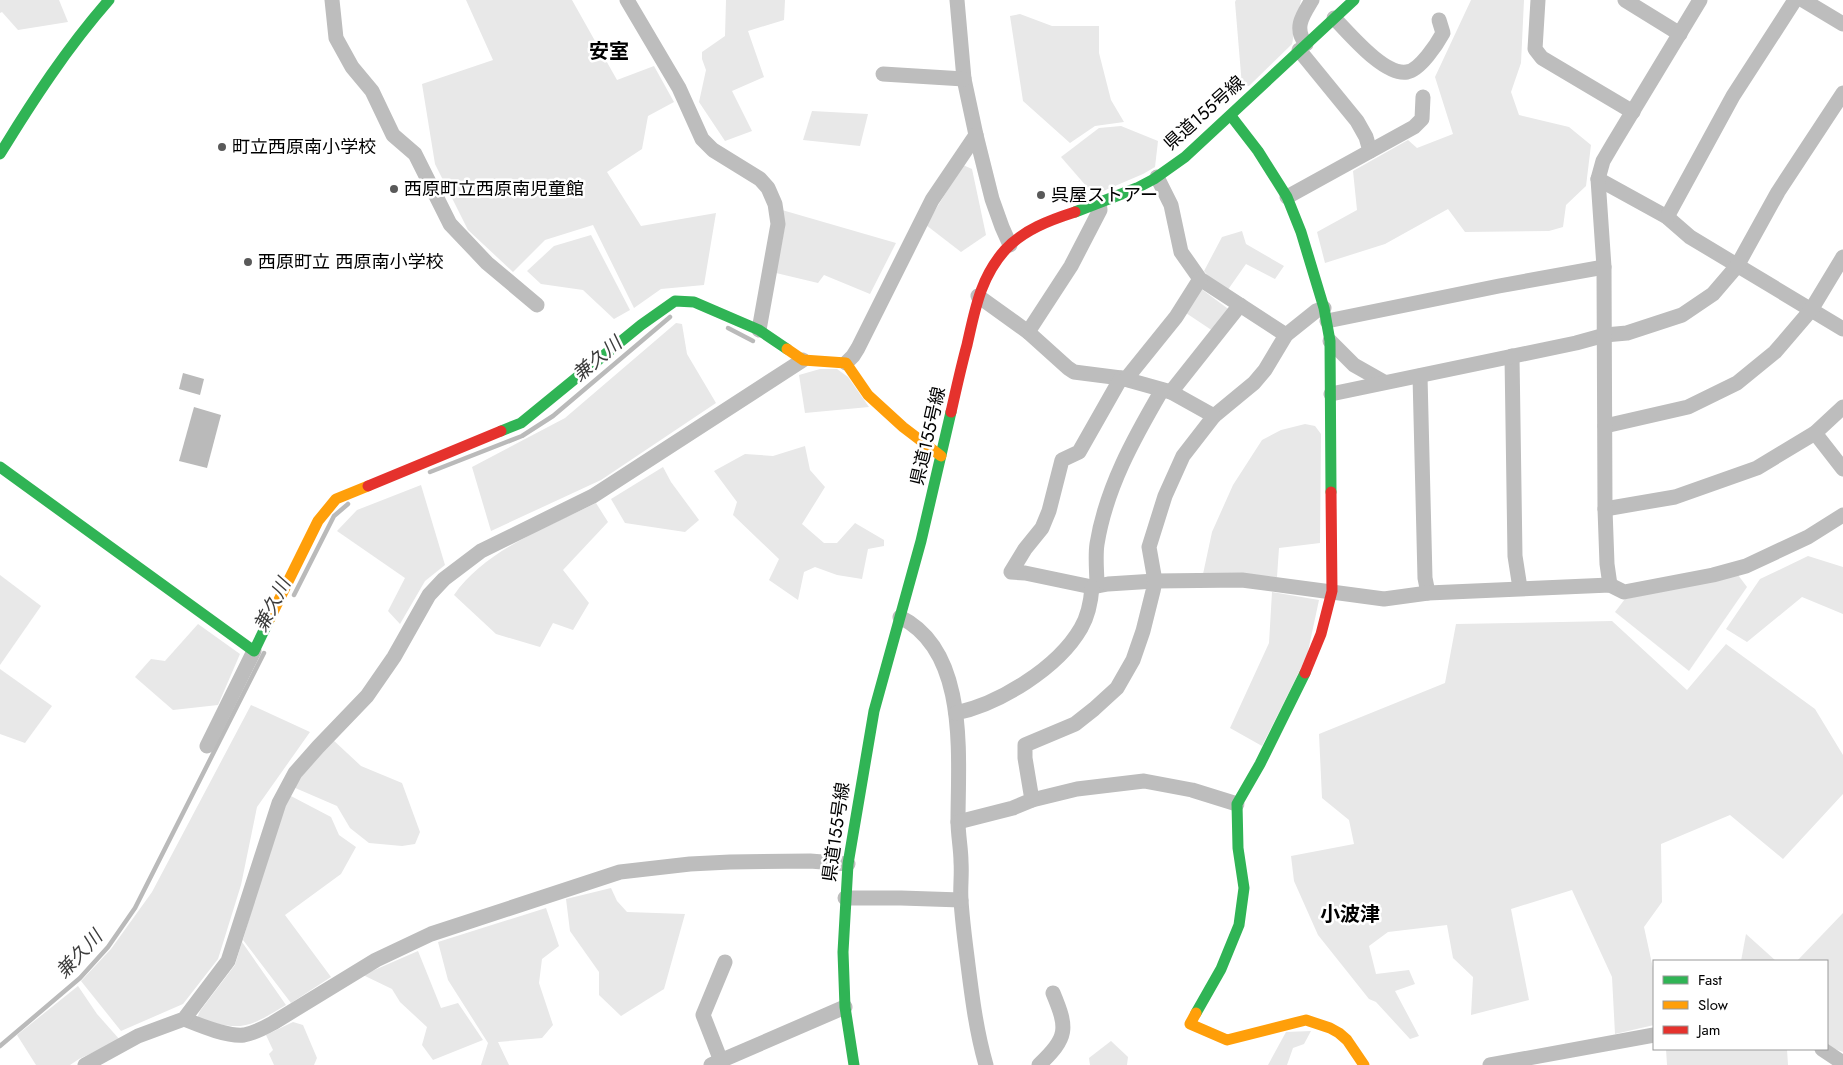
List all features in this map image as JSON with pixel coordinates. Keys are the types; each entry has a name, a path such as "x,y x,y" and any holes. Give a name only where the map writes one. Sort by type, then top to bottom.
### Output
{"street":[{"path":"0,154 66,49 109,0"},
{"path":"332,0 336,38 352,67 372,91 393,136 415,154 450,224 487,263 537,305"},
{"path":"627,0 679,88 702,139 713,150 760,179 768,188 775,204 778,224 759,330"},
{"path":"957,0 964,78 976,135 992,199 1010,245"},
{"path":"1312,0 1299,28 1302,47 1357,121 1366,137 1370,150"},
{"name":"県道155号線","path":"854,1065 845,1007 843,952 848,864 860,787 874,711 921,541 978,296 988,271 1010,245 1030,231 1048,222 1136,189 1179,161 1231,116 1354,0"},
{"path":"1538,0 1535,49 1542,58 1633,112"},
{"path":"1625,0 1680,34"},
{"path":"1610,585 1607,564 1605,509 1604,267 1598,179 1603,161 1700,0"},
{"path":"1667,217 1733,96 1795,0"},
{"path":"1804,0 1843,24"},
{"path":"1334,18 1379,62 1393,71 1407,72 1416,67 1434,48 1443,33 1439,20"},
{"path":"883,74 964,78"},
{"path":"1286,197 1419,123 1422,120 1423,97"},
{"path":"1332,394 1605,335 1626,333 1682,315 1713,294 1738,266 1778,192 1841,102"},
{"path":"1231,116 1258,151 1286,197 1301,232 1325,315 1330,341 1332,394 1332,591 1321,634 1312,659 1260,764 1237,804 1238,848 1244,888 1239,925 1221,969 1190,1024 1228,1040 1306,1020 1339,1033 1347,1040 1364,1065"},
{"path":"846,363 858,348 932,200 976,135"},
{"path":"1157,177 1171,205 1181,252 1200,279 1286,335"},
{"path":"1598,179 1667,217 1690,236 1843,329"},
{"path":"1028,332 1071,266 1100,210 1099,202"},
{"path":"1605,426 1688,406 1737,383 1776,352 1811,310 1843,257"},
{"path":"1032,800 1025,758 1025,745 1075,724 1117,688 1133,660 1141,638 1155,581 1149,548 1164,496 1183,456 1214,416 1254,383 1265,370 1286,335 1316,311 1325,315 1604,267"},
{"path":"1200,279 1176,317 1123,378 1079,452 1062,460 1049,511 1042,528 1025,549 1011,572 1025,573 1094,587 1108,584 1155,581 1242,580 1384,599 1428,593 1610,585 1624,592 1713,575 1746,566 1808,537 1843,515"},
{"path":"978,296 1028,332 1074,372 1123,378 1167,391 1214,416"},
{"path":"207,746 318,521 336,499 521,422 641,325 675,301 694,302 759,330 803,360 846,363 853,370 866,393 896,422 941,456"},
{"path":"956,713 994,701 1037,675 1063,652 1082,628 1094,587 1097,546 1105,510 1129,450 1167,391 1240,305"},
{"path":"1330,341 1354,365 1384,382"},
{"path":"1512,356 1515,556 1520,588"},
{"path":"86,1065 138,1036 184,1019 228,961 279,802 295,774 367,696 394,657 429,595 444,579 481,551 594,496 803,360"},
{"path":"1420,376 1425,578 1428,593"},
{"path":"1605,509 1675,497 1757,468 1815,434 1843,407"},
{"path":"1815,434 1843,469"},
{"path":"0,466 254,651"},
{"path":"900,617 910,622 932,644 940,658 956,713 960,761 958,822 961,900 974,1007 986,1065"},
{"path":"958,822 1077,789 1144,780 1192,790 1237,804"},
{"path":"184,1019 209,1029 242,1035 257,1030 273,1024 376,960 431,934 620,872 690,864 730,862 810,861 848,864"},
{"path":"845,898 961,900"},
{"path":"725,962 703,1015 716,1063 845,1007"},
{"path":"1039,1065 1056,1048 1063,1036 1064,1024 1061,1011 1053,993"},
{"path":"1490,1065 1653,1035"},
{"path":"1824,1050 1843,1062"}],"shaded area":[{"path":"0,0 59,0 68,22 18,30 2,12 0,13"},
{"path":"466,0 572,0 617,80 654,66 674,102 648,116 642,149 607,172 641,226 716,213 704,285 661,289 634,308 593,225 545,240 513,272 468,230 435,164 422,84 493,60"},
{"path":"726,0 785,0 784,20 748,31 764,77 732,91 752,131 725,141 699,102 706,70 702,59 702,52 725,36"},
{"path":"1236,0 1301,0 1292,44 1249,86 1242,86"},
{"path":"1471,0 1524,0 1521,63 1511,92 1519,115 1569,127 1591,145 1586,186 1566,205 1563,227 1549,231 1465,232 1448,209 1385,244 1325,263 1317,232 1357,210 1353,171 1408,140 1417,148 1453,134 1435,77"},
{"path":"1020,14 1052,26 1099,26 1099,53 1111,100 1124,122 1095,126 1070,143 1023,101 1010,16"},
{"path":"812,111 868,114 860,146 803,140"},
{"path":"1121,126 1158,141 1155,167 1094,195 1061,157 1099,128"},
{"path":"963,165 972,169 986,235 961,252 926,225"},
{"path":"782,210 896,243 870,294 824,275 818,283 776,273 785,226"},
{"path":"1242,231 1246,244 1284,266 1275,279 1246,264 1227,291 1204,271 1222,237"},
{"path":"591,235 630,310 614,319 583,290 541,284 527,271 554,246"},
{"path":"1200,288 1231,311 1213,331 1183,311"},
{"path":"676,323 682,324 687,354 716,403 601,480 491,531 472,467 565,418"},
{"path":"820,369 837,369 848,377 869,407 805,413 799,375"},
{"path":"183,373 204,379 200,395 179,389"},
{"path":"194,407 221,415 207,468 179,461"},
{"path":"1305,424 1315,426 1321,434 1320,543 1279,548 1277,577 1203,574 1212,532 1233,485 1262,440 1281,430"},
{"path":"805,446 810,470 825,487 802,524 824,543 837,543 855,523 884,540 884,546 868,549 862,579 837,575 815,567 804,572 798,600 769,580 779,559 733,515 737,502 714,471 745,454 773,456"},
{"path":"663,467 671,482 699,520 685,532 625,523 611,499"},
{"path":"421,485 445,565 425,581 400,624 388,611 405,578 337,531 357,510"},
{"path":"596,503 608,522 563,570 589,603 573,630 553,623 540,647 496,634 454,595 467,579 500,552"},
{"path":"1808,556 1843,567 1843,614 1802,597 1747,642 1726,629 1760,579"},
{"path":"0,575 41,606 0,665"},
{"path":"1738,575 1747,587 1689,671 1615,612 1625,599"},
{"path":"1272,592 1319,600 1307,656 1262,746 1230,728 1269,643"},
{"path":"1612,621 1687,690 1726,644 1815,709 1843,755 1843,794 1783,859 1730,815 1661,844 1662,902 1644,927 1653,968 1653,1025 1615,1034 1612,977 1572,890 1511,909 1529,1000 1471,1015 1473,977 1453,958 1447,925 1388,932 1369,946 1376,974 1409,970 1415,984 1395,991 1419,1036 1410,1039 1376,1002 1369,999 1318,935 1294,881 1291,856 1354,844 1349,820 1322,798 1319,734 1445,683 1456,624"},
{"path":"198,624 240,654 218,705 173,710 135,677 151,659 165,661"},
{"path":"0,669 52,706 25,743 0,734"},
{"path":"251,705 310,732 257,807 241,885 218,959 183,1004 121,1031 81,981 111,949 152,892"},
{"path":"332,739 361,766 402,783 420,832 415,844 402,846 369,843 350,828 337,806 293,787"},
{"path":"289,795 331,817 339,835 356,847 341,874 285,915 331,977 291,1003 243,940 282,804"},
{"path":"611,888 617,901 627,912 685,914 664,989 621,1016 599,995 599,972 570,931 566,899"},
{"path":"546,908 559,946 542,959 539,983 553,1025 542,1038 498,1042 509,1065 481,1065 488,1043 448,980 438,942"},
{"path":"1843,913 1843,1052 1828,1046 1828,960 1798,960"},
{"path":"1746,934 1775,960 1741,960"},
{"path":"242,942 286,1005 262,1019 244,1025 224,1025 197,1018 200,1011 235,965"},
{"path":"418,951 441,1008 458,1003 483,1040 433,1060 422,1045 427,1027 400,1002 392,989 363,975"},
{"path":"78,986 97,1014 120,1040 70,1065 36,1065 17,1035"},
{"path":"293,1022 303,1025 317,1058 314,1065 274,1065 269,1054 273,1050 266,1035"},
{"path":"1311,1031 1304,1044 1293,1048 1287,1065 1268,1065 1286,1032"},
{"path":"1111,1041 1128,1057 1127,1065 1090,1065 1089,1058"},
{"path":"1666,1050 1787,1050 1788,1065 1667,1065"}],"waterway":[{"name":"兼久川","path":"430,472 522,436 553,416 670,317"},
{"path":"728,328 753,341"},
{"name":"兼久川","path":"294,595 334,516 348,504"},
{"name":"兼久川","path":"0,1046 80,978 108,947 135,908 264,653"}],"traffic: fast":[{"path":"0,154 51,75 109,0"},
{"path":"1075,212 1137,188 1154,179 1185,157 1354,0"},
{"path":"1231,116 1258,151 1287,197 1301,232 1324,308 1330,341 1331,492"},
{"path":"501,431 521,423 641,325 675,301 694,302 759,330 787,349"},
{"path":"854,1065 845,1007 843,952 848,864 874,711 921,541 951,412"},
{"path":"0,467 254,651 269,620"},
{"path":"1196,1013 1221,969 1239,925 1244,888 1238,848 1237,804 1260,764 1305,673"}],"traffic: slow":[{"path":"787,349 803,360 846,363 868,395 903,427 941,456"},
{"path":"269,620 318,521 336,499 368,486"},
{"path":"1196,1013 1190,1024 1227,1040 1306,1020 1339,1033 1347,1040 1364,1065"}],"traffic: jam":[{"path":"951,412 976,307 990,272 1005,250 1028,231 1075,212"},
{"path":"368,486 501,431"},
{"path":"1305,673 1321,634 1332,591 1331,492"}],"place":[{"name":"町立西原南小学校","path":"222,147"},
{"name":"西原町立西原南児童館","path":"394,189"},
{"name":"呉屋ストアー","path":"1041,195"},
{"name":"西原町立 西原南小学校","path":"248,262"}],"district":[{"name":"安室","path":"609,51"},
{"name":"小波津","path":"1350,914"}]}
